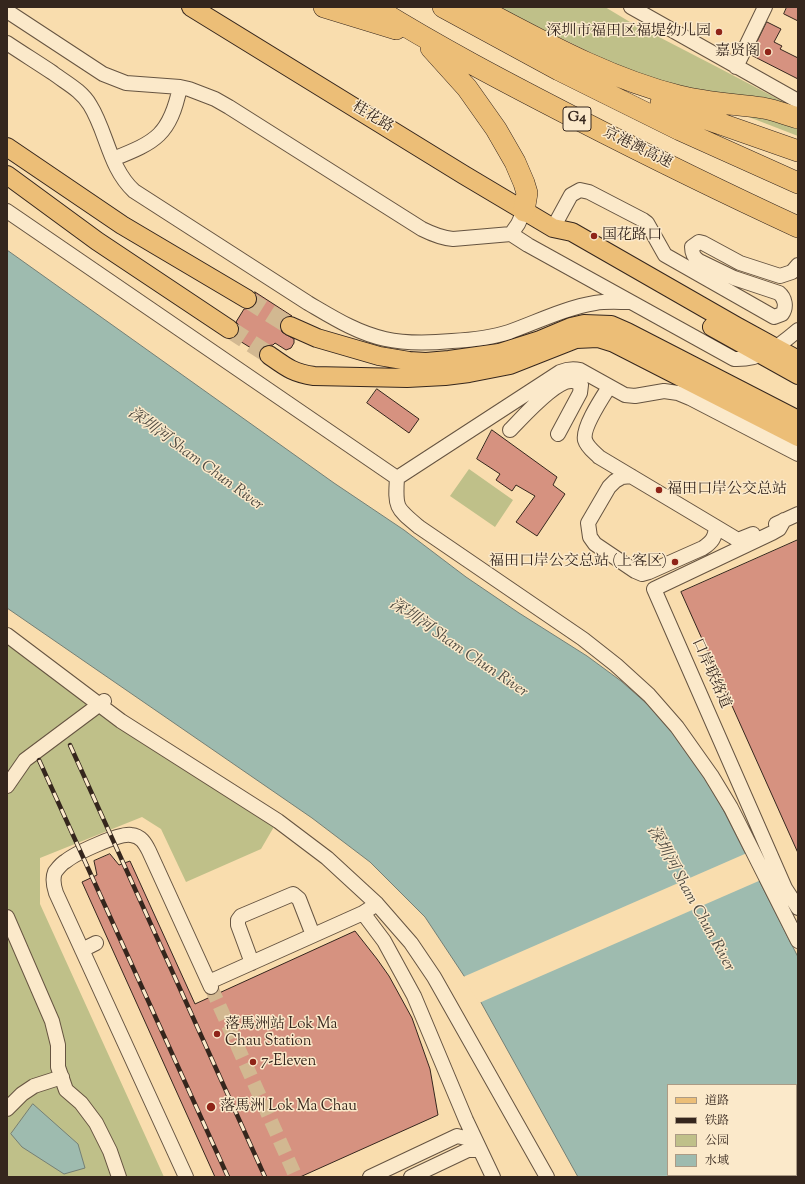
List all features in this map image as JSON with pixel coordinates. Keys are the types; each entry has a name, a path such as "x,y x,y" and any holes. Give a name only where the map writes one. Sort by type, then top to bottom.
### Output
{"highway":[{"path":"324,7 421,36 467,88 496,129 524,183 527,192 524,211"},
{"name":"京港澳高速","path":"374,7 421,36 529,94 636,149 791,224"},
{"name":"G4","path":"443,7 559,70 680,130 798,183"},
{"path":"477,7 577,58 651,88 681,97 765,109 798,118"},
{"path":"559,70 798,151"}],"main road":[{"name":"桂花路","path":"191,7 524,211 553,228 572,232 769,352"},
{"path":"7,147 122,225 247,299"},
{"path":"7,175 97,241 229,329"},
{"path":"290,326 332,343 379,356 409,361 449,360 499,353 540,340 571,327 584,324 611,325 641,348 798,437"},
{"path":"269,355 299,374 334,377 407,378 445,376 489,370 524,360 576,339 598,338 614,343 641,348 798,420"},
{"path":"769,352 798,360"},
{"path":"769,352 798,375"}],"street":[{"path":"631,7 648,11 736,67 798,101"},
{"path":"736,67 765,7"},
{"path":"7,10 104,74 126,83 180,87 202,94 229,107 422,229 444,238 453,239 511,234 631,303 734,359 744,359 769,352 798,330"},
{"path":"7,43 79,91 90,104 102,127 113,159 126,183 145,198 335,319 366,333 385,339 419,343 466,340 507,332 568,310 595,303 631,303"},
{"path":"113,159 139,149 159,135 171,120 176,107 180,87"},
{"path":"553,228 571,195 580,190 589,192 647,223 665,255 774,317 782,314 785,307 782,296 779,293 734,278 699,261 692,253 692,247 695,244 703,243 740,263 780,276 792,272 798,265"},
{"path":"7,211 402,474"},
{"path":"511,234 524,211"},
{"path":"798,454 678,393 664,391 634,396 625,395 580,370 567,369 560,372 402,474 396,504 402,514 419,527 583,639 616,665 649,695 677,727 711,775 731,808 798,941"},
{"path":"510,430 550,391 572,381 581,385 580,393 558,434"},
{"path":"609,387 586,428 585,440 590,449 599,457 738,540 798,514"},
{"path":"631,476 622,477 609,487 588,523 590,537 595,544 635,571 642,574 649,572 704,548 716,536 716,527"},
{"name":"口岸联络道","path":"784,520 779,529 772,533 654,589 786,888 798,908"},
{"path":"7,635 102,703 121,721 278,821 327,858 377,904 411,943 434,976 547,1177"},
{"path":"7,786 25,760 102,703"},
{"path":"186,1177 56,893 54,885 55,873 65,861 117,836 136,836 142,839 149,851 210,985 252,963 363,913 377,904"},
{"path":"252,963 238,925 238,920 241,916 293,894 299,899 313,935"},
{"path":"363,913 384,942 414,996 493,1177"},
{"path":"7,917 52,1021 58,1045 58,1067 66,1090 81,1103 96,1123 110,1151 119,1177"},
{"path":"82,950 96,943"},
{"path":"7,1109 22,1094 34,1086 62,1077"},
{"path":"370,1177 457,1136 470,1139 480,1150"},
{"path":"411,1177 468,1150 480,1150"}],"green space":[{"path":"498,7 605,7 630,22 793,107 798,112 798,136 622,68"},
{"path":"469,469 513,500 495,527 450,496"},
{"path":"7,635 275,825 261,849 186,882 161,829 142,817 40,858 40,904 164,1177 7,1177"}],"water":[{"name":"深圳河 Sham Chun River","path":"7,250 334,483 404,530 466,577 587,656 621,681 664,719 710,784 798,957 798,1177 578,1177 478,997 425,917 370,862 312,818 7,608"},
{"path":"33,1104 78,1144 85,1168 64,1174 22,1147 11,1134"}],"pier":[{"path":"747,853 761,880 479,1003 463,977"}],"building":[{"path":"787,7 798,7 798,21 784,14"},
{"name":"嘉贤阁","path":"767,22 781,29 774,42 782,46 780,49 798,58 798,79 751,55"},
{"path":"255,292 292,316 284,318 280,322 282,332 294,339 294,343 291,348 286,350 275,343 273,345 264,346 259,353 235,338 239,330 239,325 236,322 244,309 252,308 256,304 257,299"},
{"path":"377,389 419,419 409,433 367,403"},
{"path":"492,430 557,477 553,485 565,494 537,536 516,522 535,496 516,485 512,491 496,480 500,474 477,459"},
{"path":"798,540 798,853 681,592"},
{"path":"110,854 119,865 130,861 195,1004 355,931 389,976 412,1018 430,1069 438,1115 300,1177 215,1177 82,882 97,875 94,861"}],"tunnel":[{"path":"247,299 290,326"},
{"path":"229,329 269,355"},
{"path":"211,987 296,1177"}],"railway":[{"path":"70,745 265,1177"},
{"path":"39,760 228,1177"}],"place":[{"name":"深圳市福田区福堤幼儿园","path":"719,32"},
{"name":"嘉贤阁","path":"768,52"},
{"name":"国花路口","path":"594,236"},
{"name":"福田口岸公交总站","path":"659,490"},
{"name":"福田口岸公交总站 (上客区)","path":"675,562"},
{"name":"落馬洲站 Lok Ma Chau Station","path":"217,1034"},
{"name":"7-Eleven","path":"253,1062"},
{"name":"落馬洲 Lok Ma Chau","path":"211,1107"}]}
